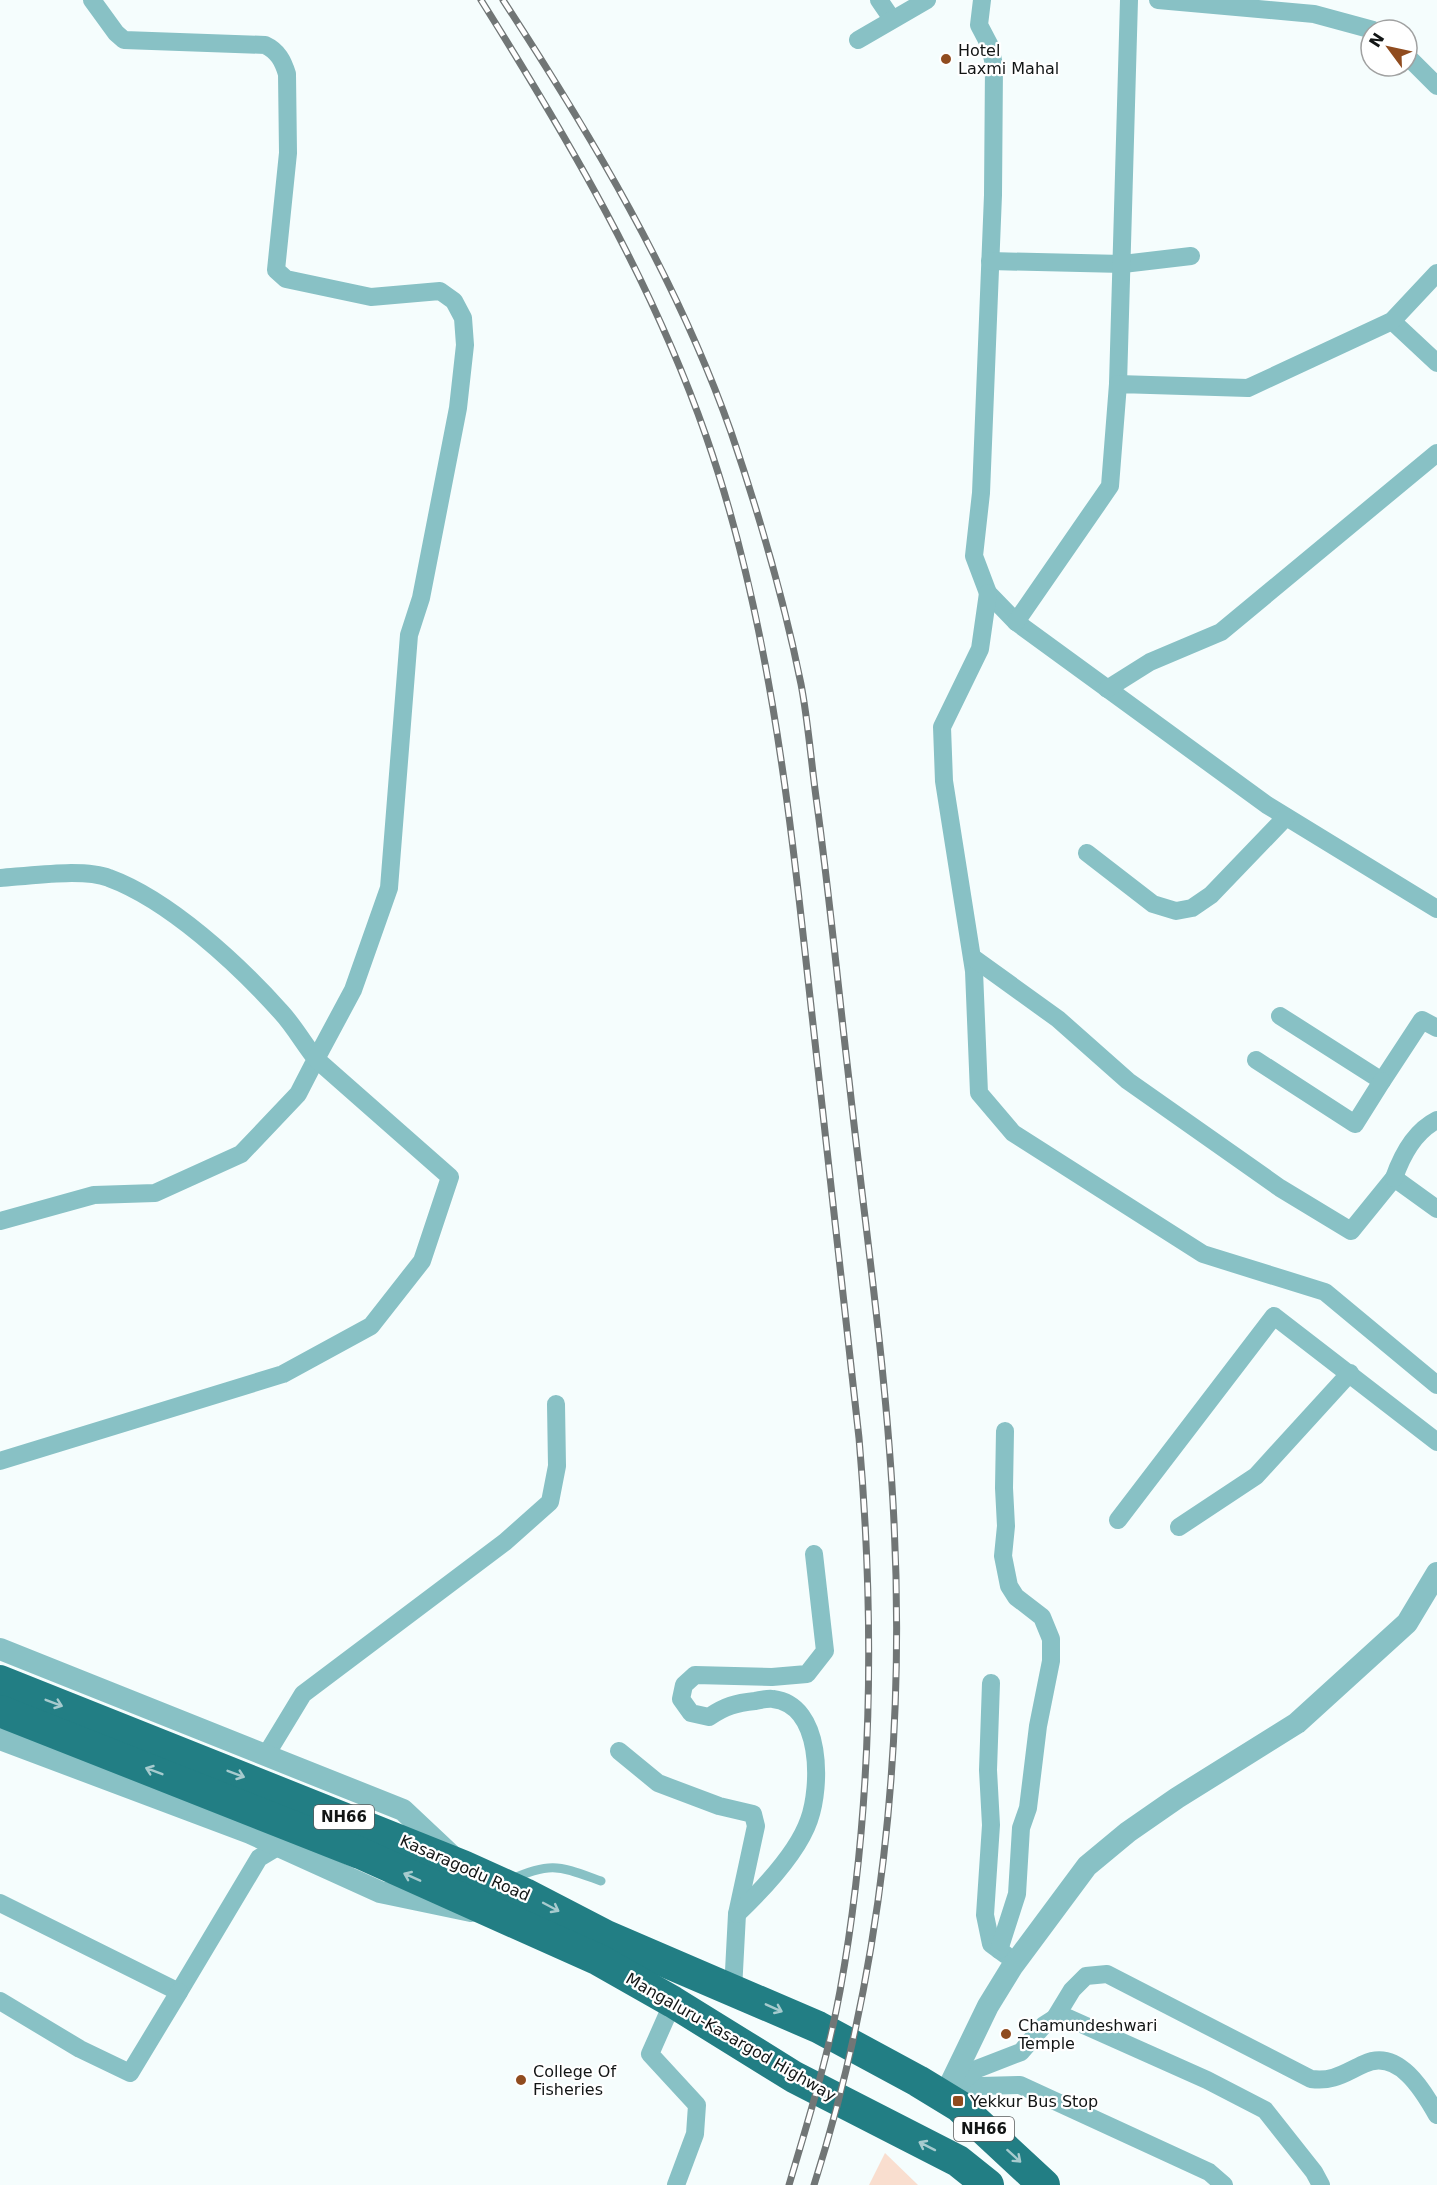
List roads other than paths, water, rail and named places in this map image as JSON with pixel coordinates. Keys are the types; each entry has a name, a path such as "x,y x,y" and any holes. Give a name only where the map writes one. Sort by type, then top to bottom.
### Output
{"highway":[{"name":"Kasaragodu Road","path":"0,1681 502,1883 606,1936 818,2027 931,2089"},
{"name":"Kasaragodu Road","path":"0,1711 350,1849 600,1960"},
{"name":"Mangaluru-Kasargod Highway","path":"600,1960 794,2077 899,2131 970,2174"},
{"name":"NH66","path":"931,2089 959,2106 1044,2185"}],"street":[{"path":"0,1221 94,1195 155,1193 241,1154 298,1094 353,990 389,888 409,635 421,598 458,408 465,345 463,318 454,301 440,291 371,297 286,279 276,270 288,153 287,74 284,63 274,50 265,45 124,40 116,33 92,0"},
{"path":"879,0 892,19"},
{"path":"858,40 927,0"},
{"path":"1016,622 1110,486 1118,384 1123,264 1129,0"},
{"path":"1158,0 1314,14 1359,26"},
{"path":"980,1 979,25 990,46 994,65 990,261 981,493 974,556 988,593 1016,622 1286,817 1437,909"},
{"path":"1419,68 1437,86"},
{"path":"990,261 1123,264 1191,256"},
{"path":"1118,384 1248,388 1392,321 1437,273"},
{"path":"1392,321 1437,363"},
{"path":"1107,689 1150,662 1221,632 1437,453"},
{"path":"988,593 980,649 942,727 944,781 972,957 979,1093 1012,1133 1203,1254 1324,1292 1437,1385"},
{"path":"1087,853 1153,904 1176,911 1191,908 1211,895 1286,817"},
{"path":"0,878 57,873 108,877 164,907 215,947 273,1004 316,1059 450,1177 422,1261 371,1326 283,1374 0,1461"},
{"path":"972,957 1058,1018 1128,1081 1280,1188 1351,1231 1395,1178 1401,1159 1424,1126 1437,1120"},
{"path":"1280,1016 1382,1082"},
{"path":"1256,1060 1355,1124 1422,1020 1437,1028"},
{"path":"1395,1178 1437,1209"},
{"path":"1118,1520 1274,1316 1437,1442"},
{"path":"1179,1527 1256,1476 1350,1373"},
{"path":"266,1755 303,1694 505,1542 550,1502 557,1466 556,1404"},
{"path":"931,2089 988,2006 1006,1958 1017,1894 1021,1828 1028,1808 1038,1726 1051,1661 1051,1639 1042,1617 1016,1597 1009,1586 1005,1571 1005,1431"},
{"path":"737,1914 763,1888 808,1823 816,1799 816,1748 807,1724 790,1707 774,1699 731,1703 709,1717 691,1713 681,1699 684,1685 695,1675 772,1677 807,1674 816,1665 825,1651 814,1554"},
{"path":"1006,1958 1052,1909 1087,1866 1128,1832 1177,1798 1298,1723 1407,1623 1437,1573"},
{"path":"0,1649 403,1810 463,1866"},
{"path":"991,1683 988,1770 991,1825 985,1915 991,1944 1006,1958"},
{"path":"0,1739 250,1833 380,1892 464,1912 487,1910"},
{"path":"619,1751 658,1783 719,1806 753,1814 756,1826 737,1914 733,1990"},
{"path":"250,1833 259,1858"},
{"path":"0,2001 80,2049 130,2073 259,1858 279,1846"},
{"path":"0,1903 179,1992"},
{"path":"931,2089 1021,2052 1054,2018 1072,1990 1086,1976 1107,1974 1311,2079 1328,2081 1345,2076 1365,2063 1379,2060 1395,2063 1421,2087 1437,2115"},
{"path":"673,2002 650,2054 697,2105 695,2134 676,2185"},
{"path":"1054,2018 1068,2018 1207,2080 1265,2110 1314,2172 1321,2185"},
{"path":"1014,2055 1016,2076 1020,2085"},
{"path":"931,2089 1020,2085 1209,2172 1224,2185"}],"lane":[{"path":"502,1883 543,1866 562,1867 601,1881"}],"railway":[{"path":"481,0 545,105 606,212 660,322 684,378 706,436 745,569 760,636 783,773 859,1438 869,1646 865,1785 851,1923 830,2040 789,2185"},
{"path":"503,0 568,103 630,209 685,319 709,375 731,432 770,557 787,621 806,712 881,1356 891,1467 897,1605 896,1689 884,1857 857,2023 814,2185"}],"place":[{"name":"Hotel Laxmi Mahal","path":"946,59"},
{"name":"Chamundeshwari Temple","path":"1006,2034"},
{"name":"College Of Fisheries","path":"521,2080"},
{"name":"Yekkur Bus Stop","path":"958,2101"}]}
